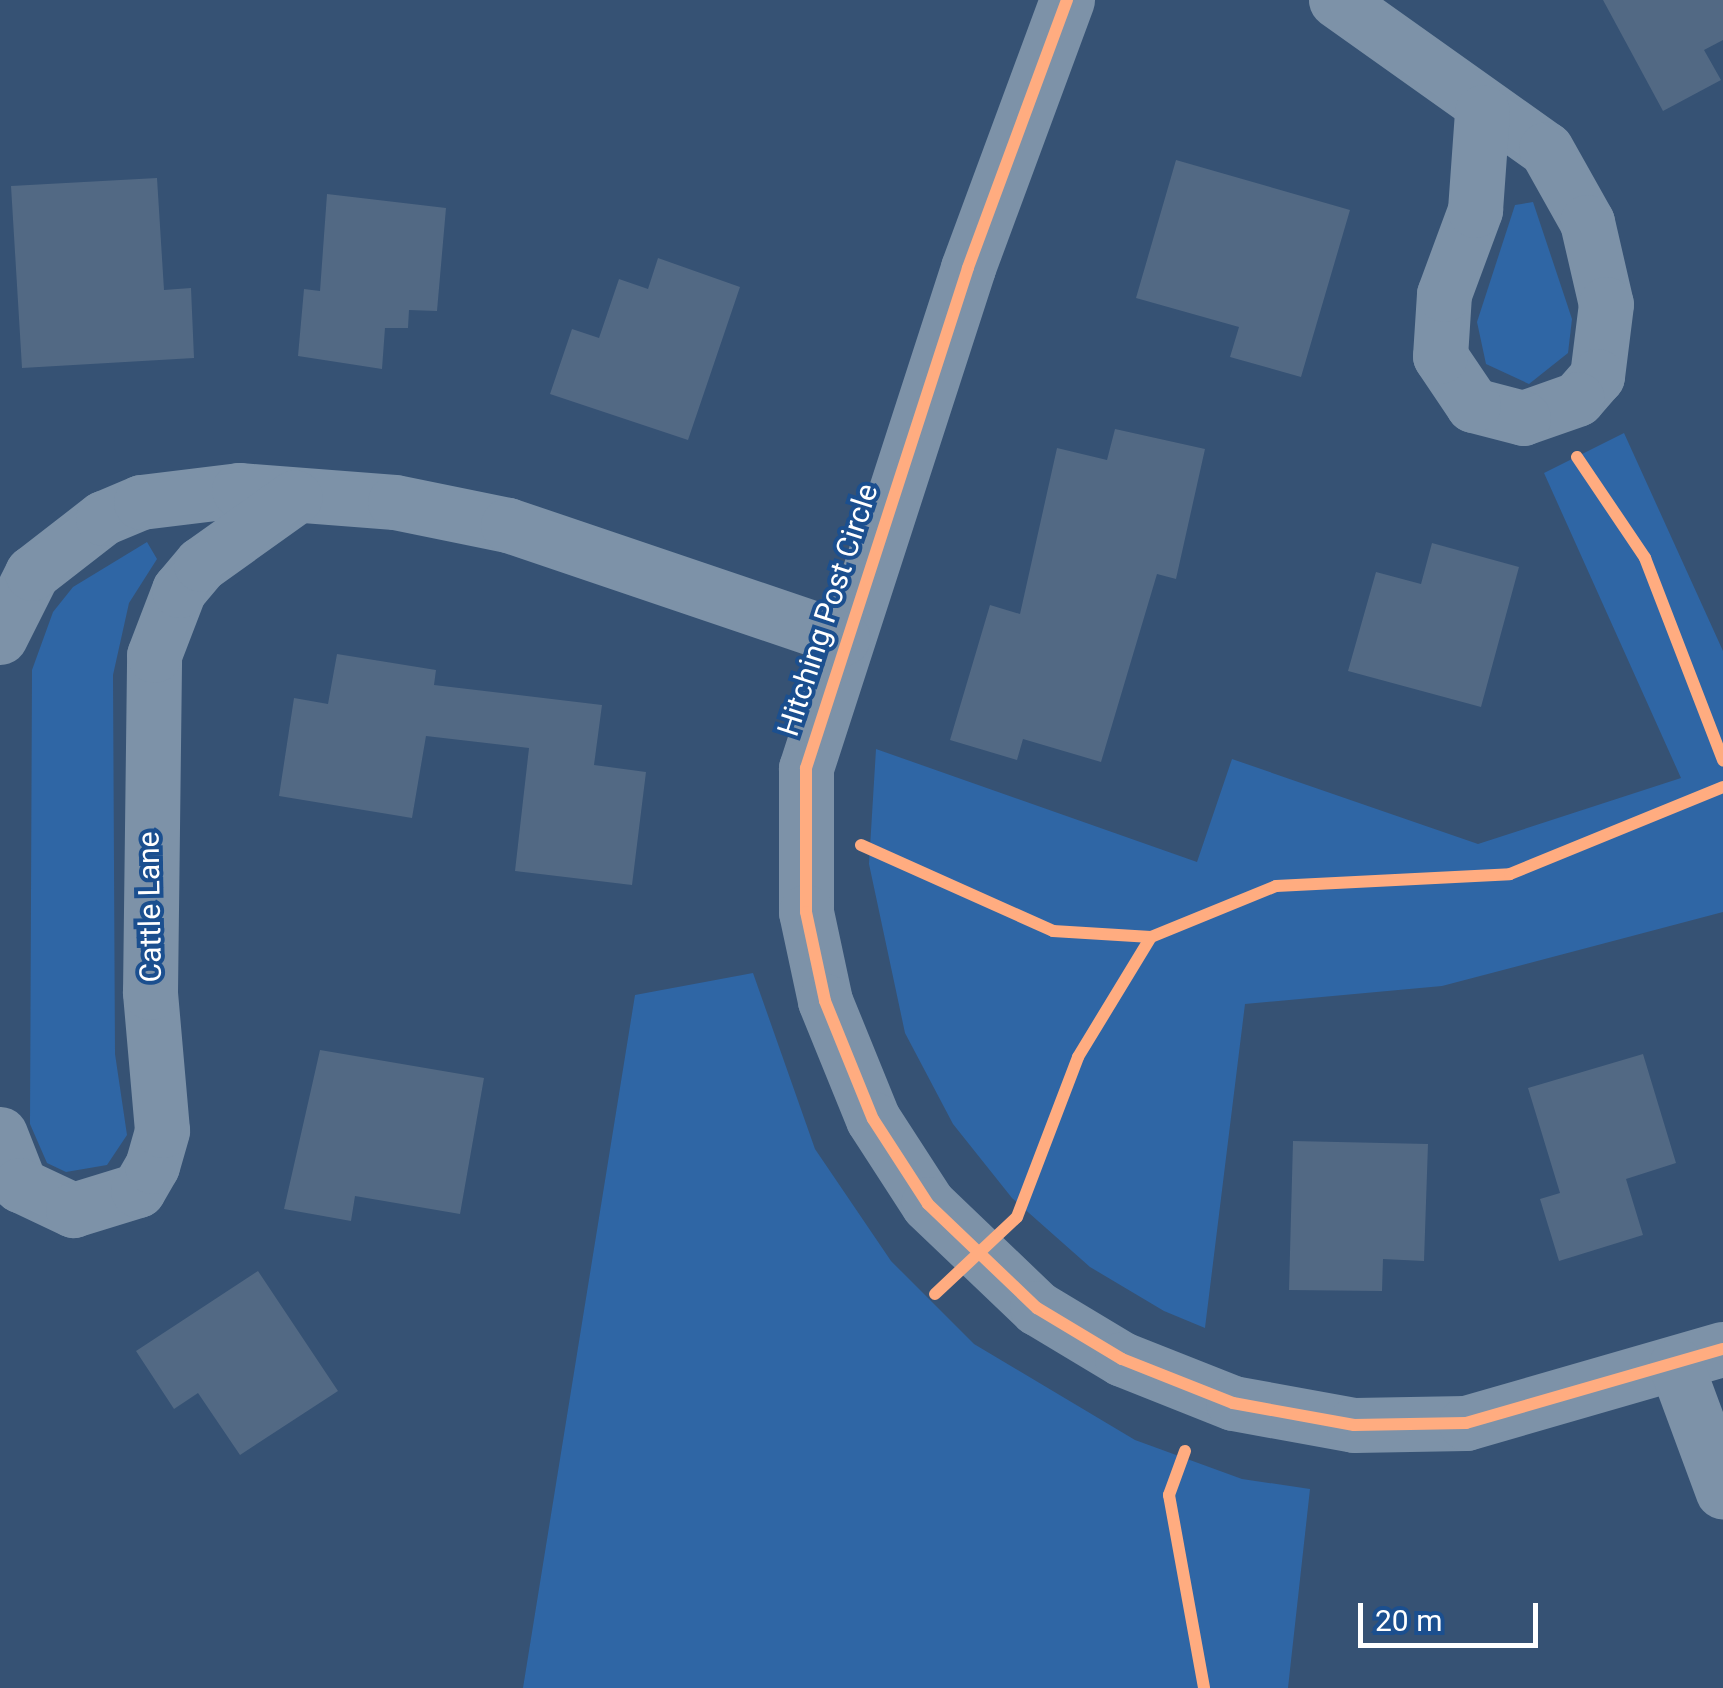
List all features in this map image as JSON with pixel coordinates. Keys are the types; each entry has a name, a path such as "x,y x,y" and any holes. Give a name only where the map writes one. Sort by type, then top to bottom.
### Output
{"street":[{"name":"Hitching Post Circle","path":"1067,0 842,638 801,809 814,956 873,1118 928,1204 994,1273 1122,1360 1296,1418 1466,1423 1700,1357"},
{"path":"1336,0 1444,69 1482,112 1546,148 1600,256 1607,342 1598,376 1566,404 1523,418 1473,405 1440,356 1444,294 1475,210 1482,112"},
{"path":"0,637 32,573 103,518 178,495 395,502 508,525 842,638"},
{"name":"Cattle Lane","path":"0,1134 20,1185 73,1210 138,1190 152,1166 162,1130 150,992 154,655 179,590 201,564 296,496"},
{"path":"1700,1357 1723,1492"}],"shaded area":[{"path":"1533,202 1572,319 1568,353 1529,384 1486,364 1477,322 1515,205"},
{"path":"1624,433 1723,651 1723,912 1442,986 1245,1004 1205,1328 1164,1311 1090,1267 1012,1198 953,1124 905,1033 869,864 876,749 1197,862 1232,759 1478,844 1681,778 1544,473"},
{"path":"147,542 157,559 129,603 113,675 115,1054 127,1135 107,1165 66,1172 47,1163 30,1124 32,670 53,612 73,587"},
{"path":"753,973 815,1149 891,1261 974,1344 1135,1440 1242,1479 1310,1489 1288,1688 523,1688 635,995"}],"building":[{"path":"1603,0 1723,0 1723,40 1704,50 1721,80 1663,111"},
{"path":"1176,160 1350,210 1301,377 1230,357 1239,327 1136,298"},
{"path":"157,178 164,290 191,288 194,358 22,368 11,186"},
{"path":"327,194 446,208 437,311 409,310 408,328 385,328 382,369 298,356 304,289 320,291"},
{"path":"658,258 740,287 688,440 550,394 572,329 599,338 619,279 648,289"},
{"path":"1115,429 1205,449 1176,579 1157,574 1101,762 1023,739 1017,760 950,740 990,605 1020,614 1057,448 1107,460"},
{"path":"1432,543 1519,567 1481,707 1348,671 1376,572 1421,584"},
{"path":"337,654 436,670 434,685 602,705 594,765 646,772 632,885 515,871 529,748 426,736 412,818 279,796 294,698 328,704"},
{"path":"320,1050 484,1078 460,1214 355,1196 351,1221 284,1209"},
{"path":"1643,1054 1676,1163 1626,1179 1643,1235 1559,1261 1540,1199 1560,1193 1528,1088"},
{"path":"1293,1141 1428,1144 1424,1261 1383,1259 1382,1291 1289,1290"},
{"path":"258,1271 338,1391 240,1455 198,1393 174,1409 136,1351"}],"cycle path":[{"path":"1067,0 968,268 806,768 806,912 825,1001 873,1119 928,1204 1037,1308 1122,1359 1233,1403 1354,1425 1466,1423 1723,1349"},
{"path":"1577,457 1645,558 1723,760"},
{"path":"861,845 1053,931 1151,937 1276,886 1510,874 1723,787"},
{"path":"935,1294 1017,1217 1078,1057 1151,937"},
{"path":"1185,1451 1169,1495 1204,1688"}]}
